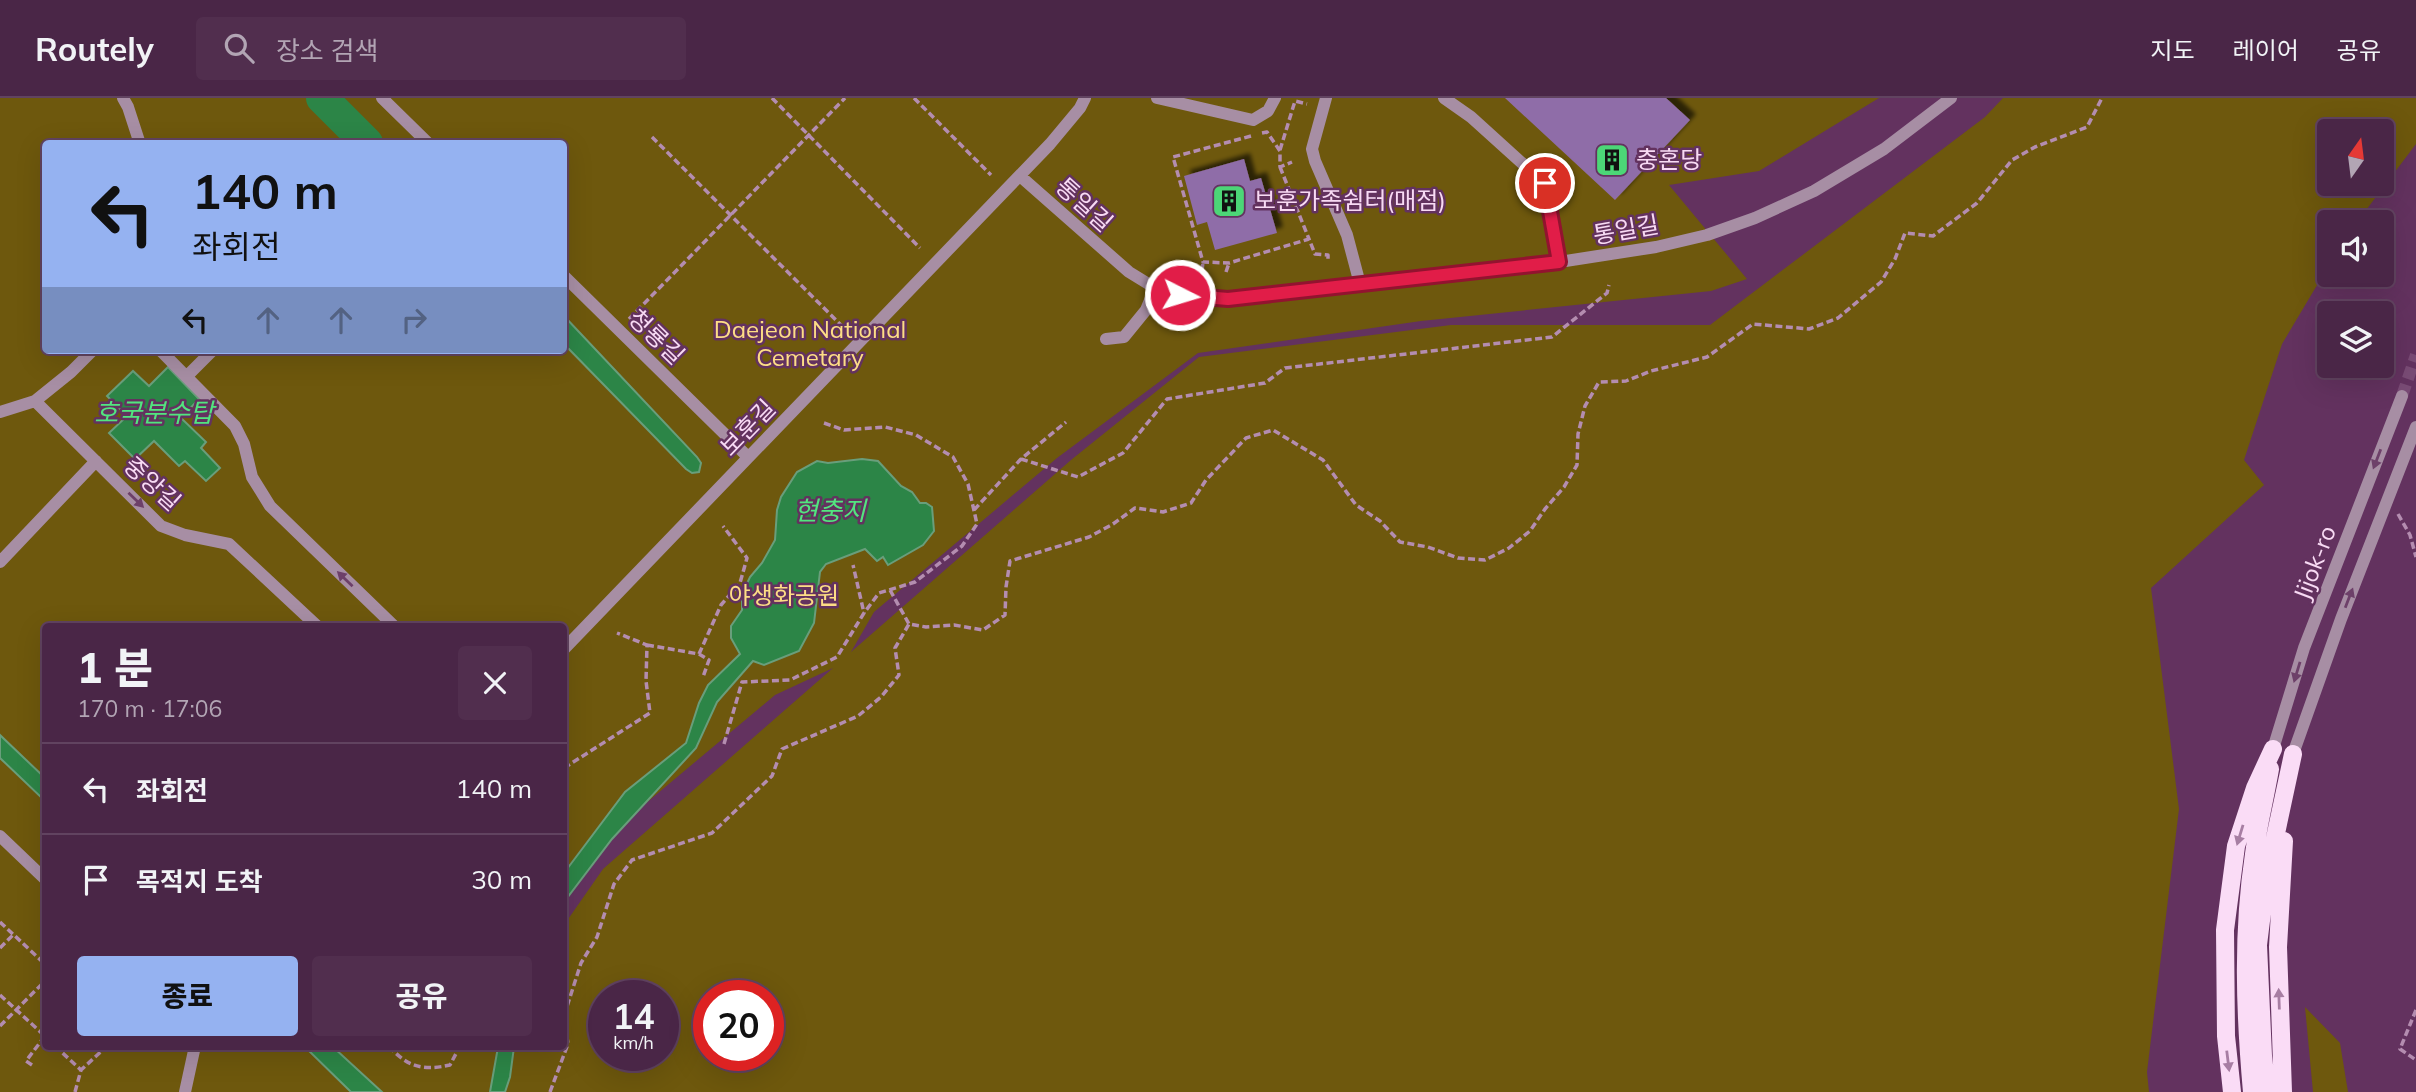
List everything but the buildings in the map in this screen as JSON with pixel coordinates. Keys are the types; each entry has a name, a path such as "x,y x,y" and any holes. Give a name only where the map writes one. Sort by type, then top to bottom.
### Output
{"main road":[{"path":"2232,1092 2226,1036 2225,930 2236,846 2255,788 2273,749"},
{"path":"2252,1092 2246,1002 2247,925 2254,854 2273,749"},
{"path":"2267,1092 2258,945 2266,880 2293,754"},
{"path":"2283,1092 2278,933 2280,878 2293,754"}],"street":[{"path":"123,98 138,140"},
{"path":"382,98 420,140"},
{"name":"보훈길","path":"567,646 1020,176 1080,108 1085,98"},
{"path":"1157,98 1253,120 1268,111 1275,98"},
{"path":"1326,98 1312,149 1347,235 1360,284"},
{"path":"1444,98 1471,117 1545,183 1559,262"},
{"name":"통일길","path":"1020,176 1129,272 1155,288 1180,295 1228,299 1559,262 1707,235 1755,219 1814,191 1884,149 1951,98"},
{"name":"청룡길","path":"567,279 748,457"},
{"path":"1106,340 1124,337 1146,310 1155,288"},
{"path":"0,412 35,401 89,354"},
{"path":"164,354 235,426 244,444 252,477 270,506 391,623"},
{"path":"187,376 209,354"},
{"name":"Jijok-ro","path":"2273,749 2304,648 2402,396"},
{"name":"중앙길","path":"35,401 161,526 185,535 229,544 314,623"},
{"name":"Jijok-ro","path":"2293,754 2341,619 2416,427"},
{"path":"0,562 96,461"},
{"path":"0,836 42,876"},
{"path":"185,1092 194,1050"}],"path":[{"path":"772,98 920,248"},
{"path":"619,330 845,98"},
{"path":"914,98 990,175"},
{"path":"909,624 926,627 954,625 983,630 1005,615 1010,561 1088,537 1135,508 1163,512 1191,503 1206,481 1246,438 1273,430 1323,460 1356,505 1380,522 1400,542 1428,547 1458,558 1485,560 1509,548 1530,531 1564,487 1577,465 1578,434 1584,406 1599,382 1626,381 1651,371 1707,357 1753,324 1809,329 1838,318 1881,282 1895,259 1905,233 1933,236 1955,221 1977,203 2012,160 2035,147 2087,127 2102,98"},
{"path":"1307,104 1295,101 1280,151 1280,167 1315,254 1328,256 1328,261"},
{"path":"1202,271 1203,262 1174,158 1267,132 1280,151"},
{"path":"652,137 843,327"},
{"path":"1280,167 1292,162"},
{"path":"1203,262 1229,263 1309,239"},
{"path":"1226,272 1229,263"},
{"path":"1021,459 1078,477 1123,453 1167,399 1265,383 1285,369 1552,337 1606,293 1609,285"},
{"path":"974,510 1021,459 1066,422"},
{"path":"724,744 742,682 790,680 838,657 879,593 915,582 962,546 977,524 968,484 953,457 916,435 884,427 844,430 824,423"},
{"path":"2388,497 2410,535 2416,557"},
{"path":"699,653 721,605 740,583 747,558 723,526"},
{"path":"853,565 864,613"},
{"path":"890,590 909,624"},
{"path":"567,1007 581,963 597,937 614,884 632,860 712,833 772,776 782,749 858,716 899,675 895,648 909,624"},
{"path":"617,633 647,645 699,653 709,660 703,677"},
{"path":"567,766 650,713 646,681 647,645"},
{"path":"0,922 42,961"},
{"path":"0,948 13,934"},
{"path":"0,1026 42,984"},
{"path":"0,995 42,1034"},
{"path":"2416,1010 2400,1049 2416,1060"},
{"path":"32,1065 26,1061 42,1041"},
{"path":"59,1050 80,1070"},
{"path":"75,1092 80,1070 102,1050"},
{"path":"392,1050 402,1061 430,1070 450,1065 458,1050"},
{"path":"550,1092 566,1050"}],"green space":[{"path":"0,98 1879,98 1759,171 1669,185 1747,279 1711,291 1421,321 1198,353 1057,458 874,612 851,652 1071,460 1199,357 1451,325 1710,325 1985,117 2003,98 2416,98 2416,144 2394,173 2394,119 2317,119 2317,196 2377,196 2366,210 2317,210 2317,285 2282,344 2244,460 2264,485 2151,588 2179,809 2147,1072 2149,1092 0,1092"},
{"path":"2305,1007 2340,1043 2348,1092 2313,1092"}],"water":[{"path":"309,98 332,98 356,121 359,133 345,133"},
{"path":"567,319 701,463 699,472 692,473 567,347"},
{"name":"호국분수탑","path":"168,367 199,399 181,418 206,442 201,448 220,468 206,481 185,461 179,466 154,441 135,459 109,433 127,416 107,396 133,371 149,386"},
{"name":"현충지","path":"862,459 878,461 901,486 912,492 920,503 932,507 934,531 923,545 888,565 883,557 877,561 865,549 826,564 820,572 814,623 799,651 764,665 753,661 717,702 696,748 612,839 567,898 567,869 625,792 686,743 708,685 740,654 731,638 731,626 742,610 742,594 750,577 762,563 775,540 777,510 781,497 797,472 817,461 828,463"},
{"path":"0,735 42,775 42,798 0,758"},
{"path":"308,1050 336,1050 382,1092 351,1092"},
{"path":"497,1050 514,1050 505,1092 490,1092"}],"waterway":[{"path":"322,98 364,140"}],"tunnel":[{"path":"2402,396 2416,355"}],"place":[{"name":"충혼당","path":"1612,160"},
{"name":"보훈가족쉼터(매점)","path":"1229,201"}],"route":[{"path":"1180,295 1228,299 1559,262 1545,183"}],"park label":[{"name":"Daejeon National Cemetary","path":"810,344"},
{"name":"야생화공원","path":"784,596"}]}
